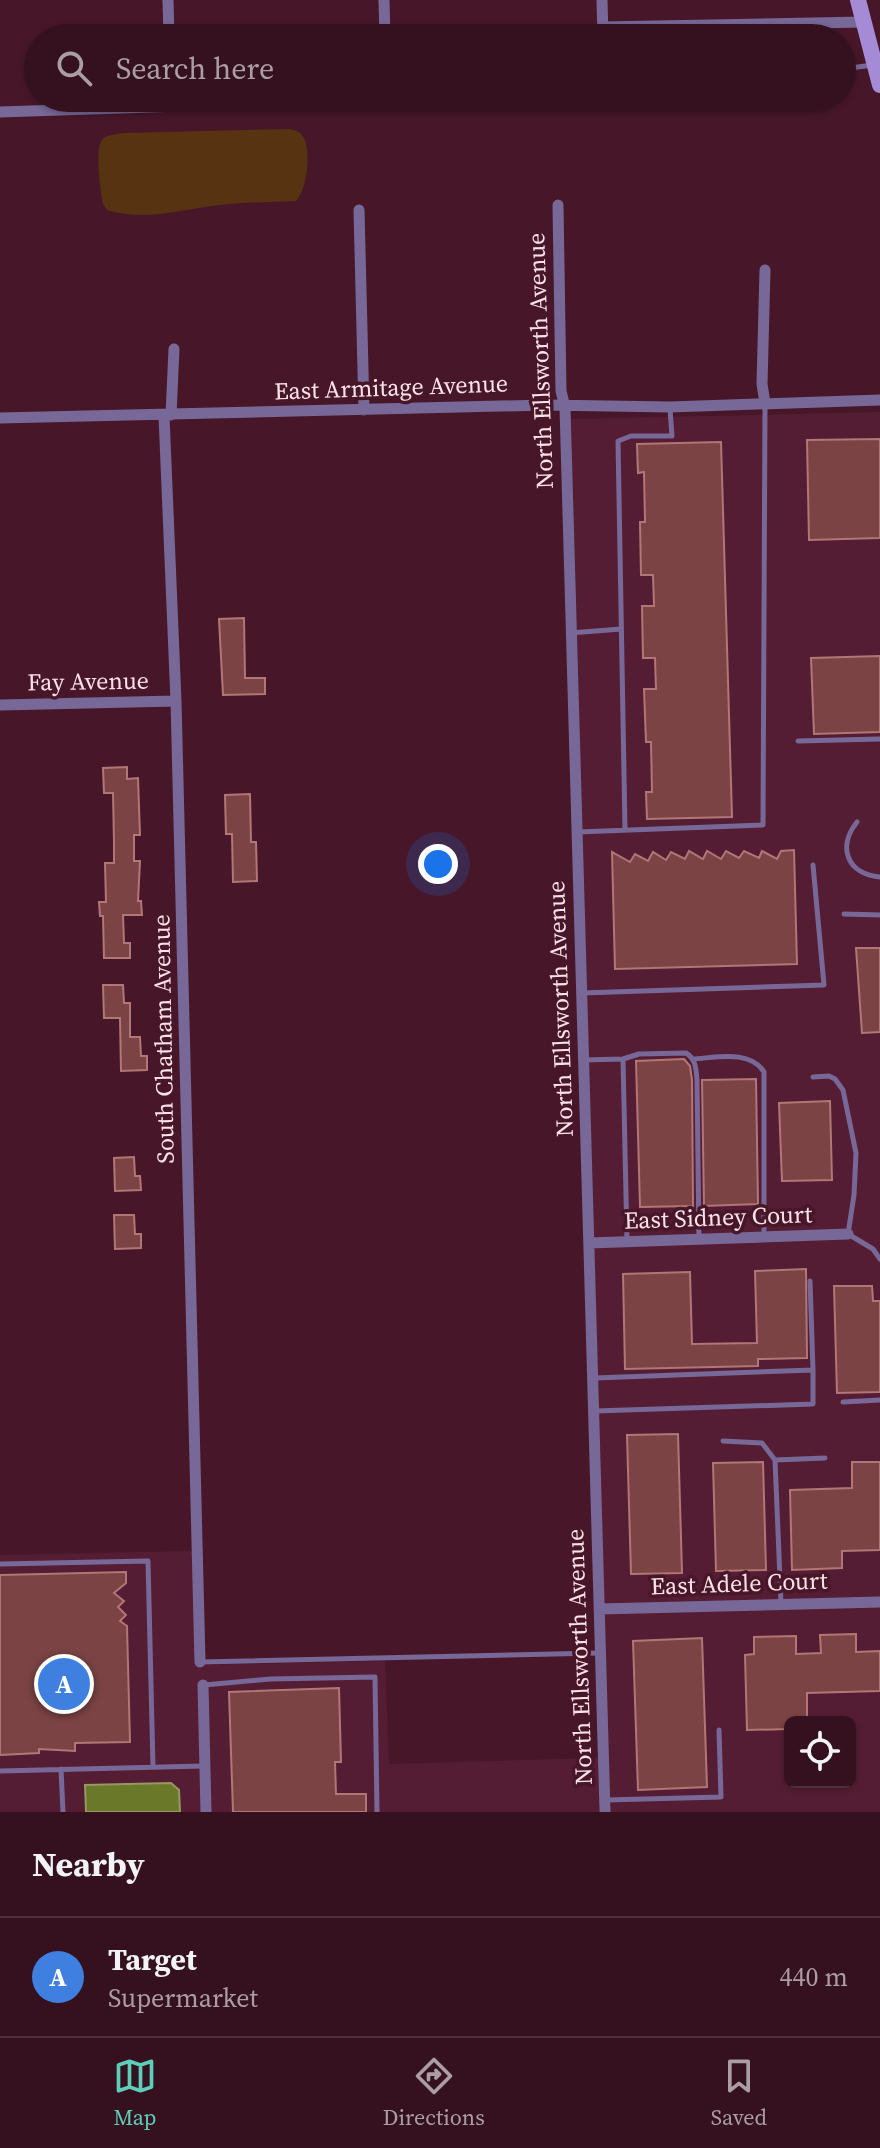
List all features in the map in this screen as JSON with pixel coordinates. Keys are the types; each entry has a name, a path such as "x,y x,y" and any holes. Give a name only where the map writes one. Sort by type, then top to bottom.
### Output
{"main road":[{"path":"858,0 880,85"}],"street":[{"path":"168,0 169,24"},
{"path":"384,0 385,24"},
{"path":"602,0 603,24"},
{"path":"820,24 863,22"},
{"path":"0,112 24,111"},
{"name":"North Ellsworth Avenue","path":"558,205 561,391 565,407 569,633 605,1806"},
{"path":"359,210 364,410"},
{"path":"765,270 762,384 765,403"},
{"name":"South Chatham Avenue","path":"174,349 167,416 200,1662"},
{"name":"East Armitage Avenue","path":"0,418 546,405 670,407 880,400"},
{"name":"Fay Avenue","path":"0,705 176,701"},
{"name":"East Sidney Court","path":"589,1243 848,1234"},
{"name":"East Adele Court","path":"599,1609 880,1602"},
{"path":"203,1685 206,1812"}],"lane":[{"path":"856,67 874,64"},
{"path":"576,832 763,825 765,403"},
{"path":"625,830 618,441 631,436 672,436 670,407"},
{"path":"569,633 621,629"},
{"path":"798,741 880,739"},
{"path":"857,822 848,833 846,848 851,865 861,874 880,877"},
{"path":"581,993 824,985 813,865"},
{"path":"844,914 880,915"},
{"path":"583,1060 686,1053 692,1059 697,1080 699,1240"},
{"path":"692,1059 745,1057 759,1064 764,1072 764,1239"},
{"path":"623,1059 627,1242"},
{"path":"813,1077 829,1076 843,1090 856,1153 848,1234 873,1249 880,1259"},
{"path":"594,1411 813,1404 810,1281"},
{"path":"593,1378 813,1370"},
{"path":"843,1402 880,1400"},
{"path":"723,1441 762,1443 775,1460 781,1604"},
{"path":"775,1460 825,1458"},
{"path":"0,1564 148,1561 153,1767"},
{"path":"200,1662 600,1653"},
{"path":"203,1685 270,1679 375,1677 377,1812"},
{"path":"605,1806 721,1797 719,1730"},
{"path":"0,1771 205,1766"},
{"path":"61,1769 63,1812"}],"shaded area":[{"path":"297,131 305,140 308,158 306,178 296,201 229,204 149,215 107,210 103,204 98,159 101,142 106,137 123,133"},
{"path":"880,412 880,1812 610,1812 571,419"},
{"path":"194,1551 196,1665 385,1661 389,1764 598,1758 599,1812 0,1812 0,1555"},
{"path":"171,1783 179,1790 180,1812 86,1812 85,1785"}],"building":[{"path":"880,439 880,538 809,540 807,440"},
{"path":"721,442 732,817 647,819 646,792 652,792 651,742 646,742 644,689 656,689 655,658 643,658 642,606 654,606 653,575 641,575 640,522 645,522 644,472 638,473 637,444"},
{"path":"244,618 245,678 265,678 265,694 223,695 219,619"},
{"path":"880,656 880,732 814,734 811,658"},
{"path":"127,767 127,779 138,778 140,835 134,835 134,861 140,861 138,901 141,901 142,915 123,915 124,943 130,943 130,958 104,958 103,916 100,916 99,902 106,902 105,863 114,863 114,843 113,793 104,793 103,768"},
{"path":"250,794 251,842 256,842 257,881 233,882 232,834 226,834 225,795"},
{"path":"794,850 797,964 615,969 612,852 630,862 635,854 648,861 653,852 666,860 671,852 685,859 689,851 703,859 707,851 721,859 726,851 739,858 744,851 759,858 762,851 777,859 781,851"},
{"path":"856,948 880,948 880,1032 862,1033"},
{"path":"103,985 123,985 124,1003 130,1003 130,1037 140,1037 141,1056 147,1056 147,1070 121,1071 120,1018 104,1018"},
{"path":"684,1059 690,1066 692,1080 693,1206 640,1207 636,1061"},
{"path":"756,1079 758,1204 704,1206 702,1080"},
{"path":"830,1101 832,1180 782,1181 779,1103"},
{"path":"134,1157 135,1176 140,1176 141,1190 115,1191 114,1158"},
{"path":"114,1215 134,1215 135,1234 141,1234 141,1248 115,1249"},
{"path":"806,1269 807,1358 758,1359 758,1366 625,1369 623,1274 690,1272 692,1344 757,1343 755,1271"},
{"path":"834,1286 872,1286 873,1301 880,1301 880,1392 837,1393"},
{"path":"678,1434 682,1573 631,1574 627,1435"},
{"path":"763,1462 766,1570 716,1571 713,1463"},
{"path":"852,1462 880,1462 880,1550 842,1551 842,1568 792,1570 790,1490 852,1488"},
{"path":"126,1572 126,1583 114,1593 124,1601 118,1607 126,1615 120,1621 127,1626 130,1742 75,1743 75,1751 39,1749 39,1753 0,1755 0,1575"},
{"path":"856,1634 856,1652 880,1651 880,1691 807,1693 807,1716 784,1716 784,1729 747,1730 745,1655 754,1654 754,1637 796,1636 796,1654 821,1653 820,1635"},
{"path":"702,1638 707,1787 638,1790 633,1641"},
{"path":"339,1688 341,1762 335,1762 336,1794 366,1794 366,1812 233,1812 229,1692"}],"place":[{"name":"Target","path":"64,1684"}]}
